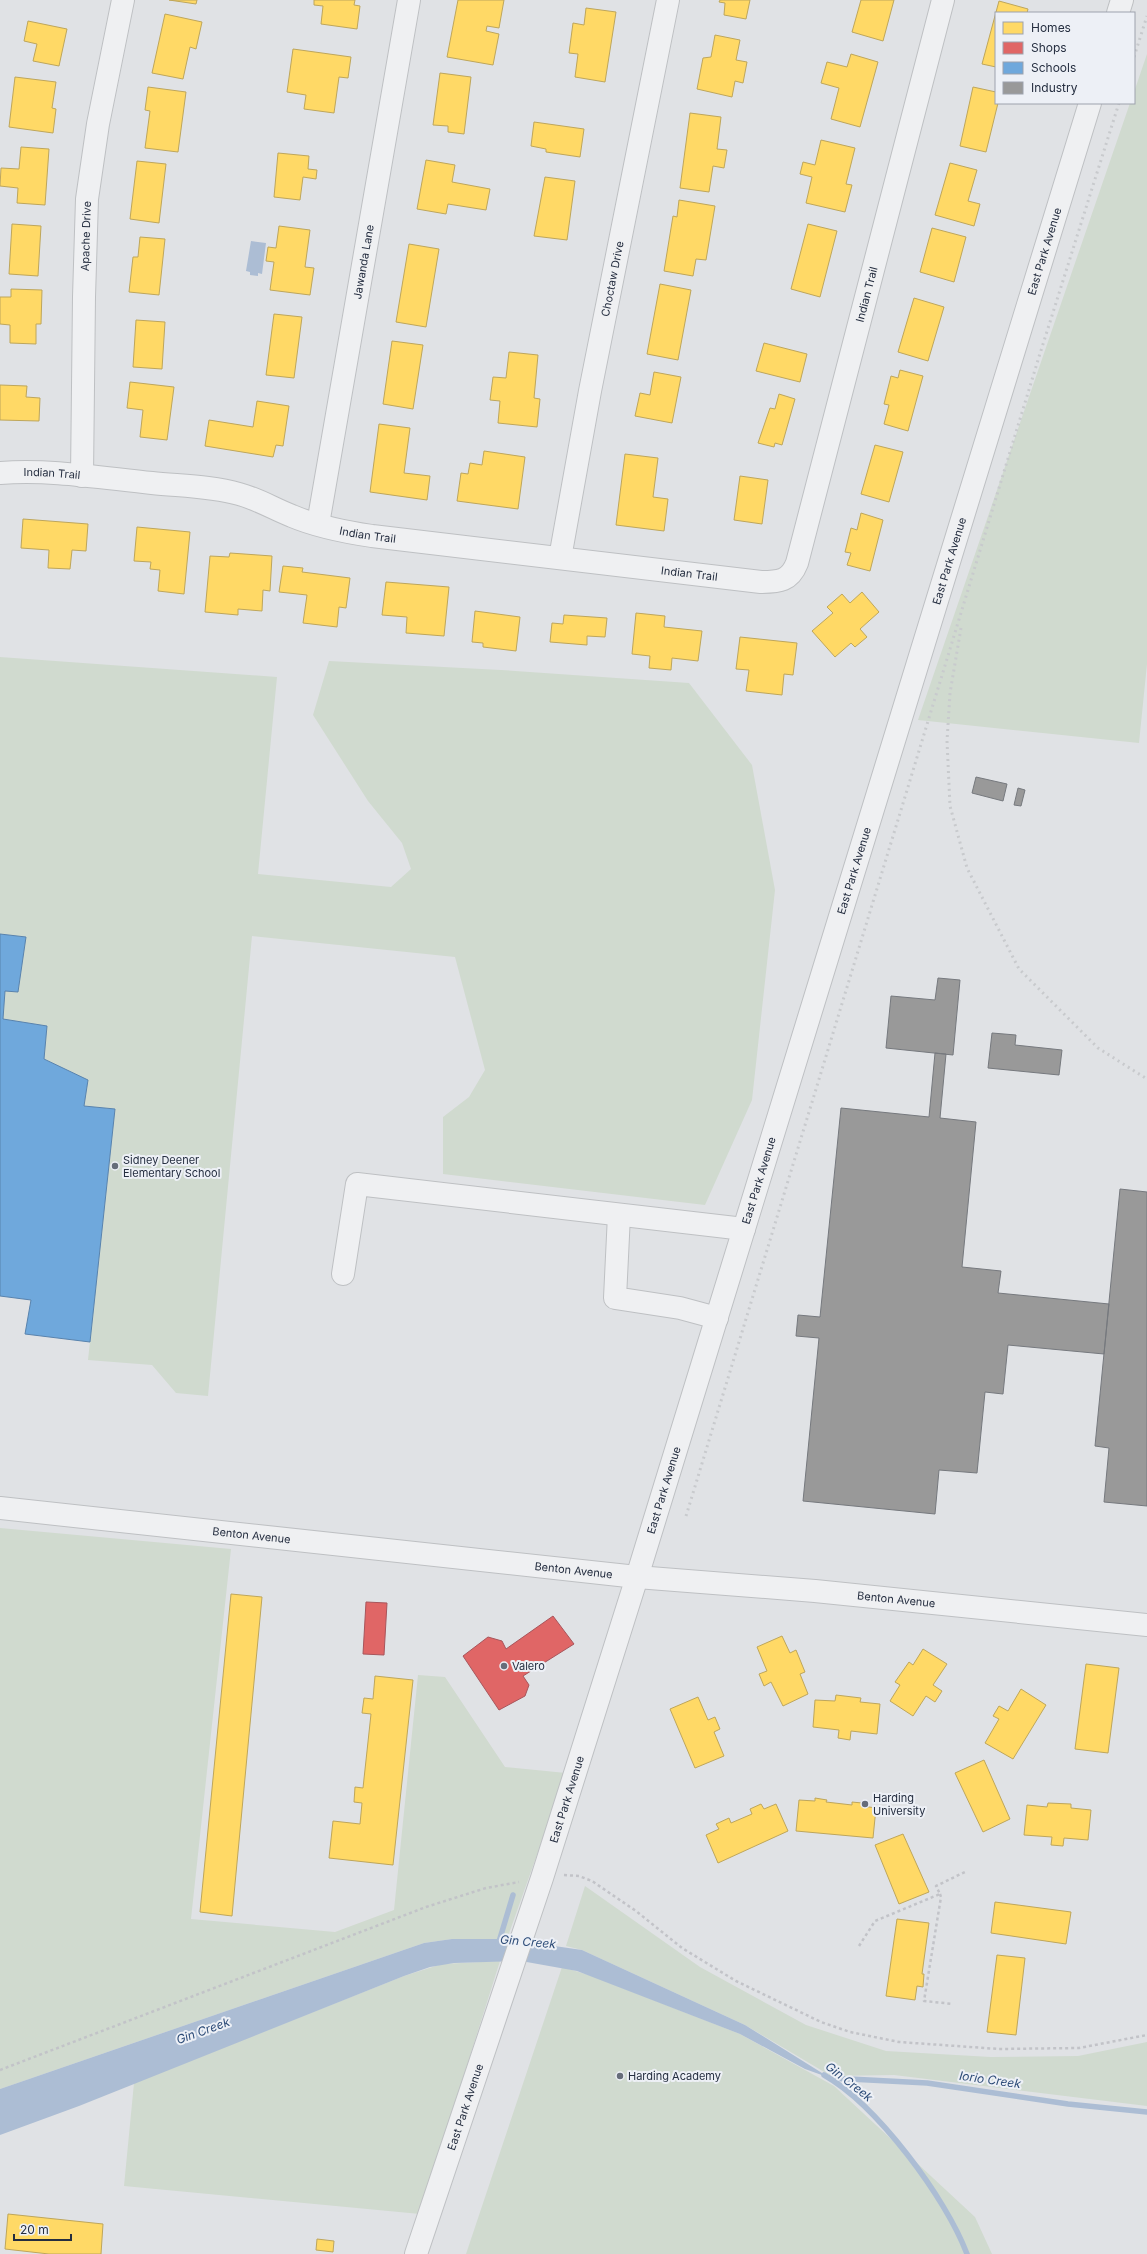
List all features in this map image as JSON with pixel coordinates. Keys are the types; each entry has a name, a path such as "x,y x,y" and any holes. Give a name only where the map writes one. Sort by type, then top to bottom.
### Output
{"street":[{"name":"Apache Drive","path":"82,476 84,290 87,199 98,124 123,0"},
{"name":"Jawanda Lane","path":"318,524 408,0"},
{"name":"Choctaw Drive","path":"560,558 590,391 668,0"},
{"name":"Indian Trail","path":"0,473 18,472 82,476 238,493 264,502 292,516 318,524 372,536 761,582 775,582 786,579 793,573 943,0"},
{"path":"1118,12 1122,0"},
{"name":"East Park Avenue","path":"416,2254 504,1992 529,1911 542,1878 637,1577 1090,104"},
{"path":"343,1274 357,1184 744,1229"},
{"path":"619,1215 615,1298 680,1308 717,1318"},
{"name":"Benton Avenue","path":"0,1508 637,1577 815,1592 1147,1625"}],"path":[{"path":"953,2004 924,2001 941,1897 936,1886 967,1871"},
{"path":"0,2070 426,1907 486,1888 542,1878 573,1875 592,1881 636,1911 682,1948 708,1965 821,2022 850,2032 899,2042 999,2049 1079,2048 1147,2035"},
{"path":"860,1946 875,1921 940,1894"}],"shaded area":[{"path":"1147,54 1147,664 1139,743 918,720 1130,104 1135,104 1135,89"},
{"path":"0,657 277,677 258,874 391,887 411,869 402,843 368,801 313,715 329,661 501,670 689,683 752,765 775,890 752,1100 705,1205 443,1174 443,1117 469,1097 485,1070 455,957 252,936 208,1396 176,1393 152,1365 88,1360 115,1109 84,1106 88,1080 44,1059 47,1026 3,1019 5,991 18,992 26,937 0,934"},
{"path":"0,1528 231,1549 191,1919 335,1932 394,1910 418,1675 445,1677 505,1767 566,1773 507,1939 452,1939 424,1943 0,2089"},
{"path":"585,1886 700,1967 806,2025 886,2051 991,2057 1078,2056 1147,2042 1147,2106 894,2075 831,2076 745,2025 582,1950 566,1946"},
{"path":"500,1961 420,2214 124,2186 134,2083 404,1976 442,1964"},
{"name":"Harding Academy","path":"562,1967 592,1976 740,2034 834,2086 975,2217 992,2254 466,2254"}],"water":[{"path":"251,241 266,243 262,274 258,273 258,276 250,275 250,272 246,271"},
{"path":"452,1939 507,1939 582,1950 745,2025 830,2078 805,2069 740,2034 577,1971 521,1961 454,1963 430,1967 404,1976 79,2106 0,2135 0,2089 424,1943"}],"building: Homes":[{"path":"169,0 197,0 196,4"},
{"path":"314,0 355,0 354,5 360,6 357,29 321,24 323,6 314,5"},
{"path":"458,0 504,0 499,28 487,26 486,31 499,34 493,65 447,57"},
{"path":"720,0 750,0 746,19 724,15 725,3 719,2"},
{"path":"861,0 894,0 883,41 852,32"},
{"path":"999,1 1028,9 1027,12 996,12"},
{"path":"586,8 616,12 605,82 575,77 578,54 569,53 573,23 584,25"},
{"path":"165,14 202,22 196,49 190,47 183,79 152,73"},
{"path":"995,16 995,67 982,64"},
{"path":"28,21 67,29 59,66 33,61 37,44 24,41"},
{"path":"715,35 740,40 736,60 747,62 743,83 735,81 732,97 697,89 703,58 711,57"},
{"path":"293,49 351,57 348,78 339,77 334,113 304,109 306,95 287,92"},
{"path":"851,54 878,62 860,127 831,119 839,88 821,83 827,62 847,67"},
{"path":"440,73 471,77 464,134 448,132 448,126 433,125"},
{"path":"15,77 56,82 52,108 56,109 53,133 9,127"},
{"path":"148,87 186,92 178,152 145,148 150,111 145,110"},
{"path":"973,87 995,92 995,104 998,104 986,152 960,146"},
{"path":"690,113 721,117 717,149 727,150 724,168 713,166 709,192 680,188"},
{"path":"534,122 584,129 580,157 546,152 546,149 531,146"},
{"path":"821,140 855,148 846,184 852,185 845,212 806,203 812,177 800,174 803,162 815,165"},
{"path":"21,147 49,149 45,205 17,203 18,188 0,186 1,168 19,169"},
{"path":"278,153 309,156 308,169 317,170 316,179 303,177 300,200 274,197"},
{"path":"426,160 455,165 452,182 490,189 486,210 448,204 446,214 417,209"},
{"path":"137,161 166,164 159,223 130,219"},
{"path":"950,163 977,170 968,201 980,204 974,226 935,215"},
{"path":"545,177 575,181 567,240 534,236"},
{"path":"679,200 715,206 706,260 696,259 693,276 664,271 673,216 677,217"},
{"path":"12,224 41,226 38,276 9,274"},
{"path":"808,224 837,231 820,297 791,289"},
{"path":"279,226 310,230 305,267 314,268 310,295 270,290 274,262 266,261 268,247 276,248"},
{"path":"932,228 966,237 954,282 920,272"},
{"path":"140,237 165,239 159,295 129,292 133,257 138,257"},
{"path":"409,244 439,249 426,327 396,322"},
{"path":"660,284 691,290 678,360 647,354"},
{"path":"11,289 42,290 41,324 36,324 36,344 10,343 10,325 0,324 0,297 11,297"},
{"path":"914,298 944,307 928,361 898,352"},
{"path":"274,314 302,317 294,378 266,375"},
{"path":"136,320 165,322 162,369 133,367"},
{"path":"392,341 423,345 413,409 383,404"},
{"path":"764,343 807,354 800,382 756,371"},
{"path":"509,352 538,355 534,398 540,399 537,427 498,423 500,401 490,400 493,377 506,378"},
{"path":"900,370 923,376 908,431 884,424 889,405 884,404 891,376 898,378"},
{"path":"654,372 681,377 672,423 635,416 640,393 650,395"},
{"path":"130,382 174,387 167,440 140,437 143,410 127,408"},
{"path":"0,385 27,386 26,397 40,398 39,421 0,420"},
{"path":"779,394 795,399 782,445 775,443 774,447 758,443 770,408 775,409"},
{"path":"257,401 289,406 283,446 276,445 273,457 205,446 209,420 253,427"},
{"path":"379,424 410,428 404,473 430,476 427,500 370,492"},
{"path":"875,445 903,452 889,502 861,494"},
{"path":"484,451 525,457 518,509 457,501 461,473 468,474 470,463 482,465"},
{"path":"625,454 658,458 653,497 668,499 664,531 616,525"},
{"path":"740,476 768,480 762,524 734,520"},
{"path":"861,513 883,520 870,571 847,565 851,553 845,552 851,528 857,530"},
{"path":"23,519 88,524 86,551 72,550 70,569 48,568 49,550 21,548"},
{"path":"137,527 190,532 184,594 158,591 160,570 150,569 151,562 134,561"},
{"path":"230,553 272,556 270,591 263,590 262,611 238,609 238,615 205,612 210,556 229,557"},
{"path":"283,566 303,568 302,572 350,578 346,608 339,607 337,627 303,623 307,595 279,592"},
{"path":"386,582 449,587 444,636 406,633 407,617 382,615"},
{"path":"862,592 879,612 860,629 867,637 855,647 851,643 835,657 812,631 833,613 827,607 842,594 850,603"},
{"path":"475,611 520,617 516,651 483,647 483,643 472,642"},
{"path":"636,613 665,616 664,627 702,631 698,661 672,658 671,670 649,668 650,656 632,654"},
{"path":"564,615 607,618 605,637 587,636 587,645 550,642 552,623 563,624"},
{"path":"740,637 797,643 793,675 784,674 782,695 746,691 749,670 736,669"},
{"path":"231,1594 262,1597 232,1916 200,1912"},
{"path":"782,1636 790,1653 796,1650 805,1672 800,1674 808,1694 783,1706 771,1682 764,1686 759,1674 767,1671 757,1647"},
{"path":"923,1649 947,1664 933,1685 942,1691 935,1702 926,1696 913,1716 890,1701 900,1685 895,1682 909,1662 913,1665"},
{"path":"1086,1664 1119,1668 1108,1753 1075,1749"},
{"path":"375,1676 413,1680 393,1865 329,1858 333,1821 360,1824 362,1803 354,1802 355,1787 363,1788 371,1714 362,1713 364,1698 373,1699"},
{"path":"1021,1689 1046,1705 1013,1759 985,1743 999,1719 993,1716 999,1706 1008,1711"},
{"path":"836,1695 861,1698 860,1702 880,1704 877,1734 851,1731 850,1740 838,1738 839,1730 813,1727 815,1700 835,1701"},
{"path":"698,1697 708,1720 715,1717 720,1729 714,1732 724,1756 695,1768 670,1709"},
{"path":"984,1760 1010,1819 983,1832 955,1773"},
{"path":"815,1798 827,1800 826,1802 852,1805 852,1802 862,1803 862,1806 876,1808 873,1838 796,1831 799,1800 815,1801"},
{"path":"1048,1803 1071,1804 1071,1808 1091,1810 1088,1840 1064,1838 1063,1846 1051,1845 1052,1837 1024,1835 1027,1805 1047,1807"},
{"path":"761,1804 764,1809 776,1804 788,1831 718,1863 706,1835 719,1829 716,1824 729,1818 731,1823 752,1814 750,1809"},
{"path":"903,1834 929,1892 899,1904 875,1845"},
{"path":"995,1902 1071,1912 1066,1944 991,1933"},
{"path":"897,1919 929,1923 922,1974 924,1974 923,1987 917,1986 915,2000 886,1996"},
{"path":"997,1955 1025,1958 1016,2035 987,2032"},
{"path":"8,2214 103,2224 101,2254 49,2254 5,2249"},
{"path":"317,2239 334,2241 333,2252 316,2250"}],"building: Shops":[{"path":"366,1602 387,1603 384,1655 363,1654"},
{"name":"Valero","path":"553,1616 574,1644 523,1676 529,1685 525,1696 499,1710 463,1656 488,1637 502,1641 506,1649"}],"building: Schools":[{"name":"Sidney Deener Elementary School","path":"0,934 26,937 18,992 5,991 3,1019 47,1026 44,1059 88,1080 84,1106 115,1109 90,1342 25,1334 31,1300 0,1296"}],"building: Industry":[{"path":"976,777 1007,784 1003,801 972,793"},
{"path":"1018,788 1025,790 1021,806 1014,805"},
{"path":"938,978 960,980 953,1055 886,1048 891,996 935,1000"},
{"path":"992,1033 1016,1035 1015,1045 1062,1050 1059,1075 988,1068"},
{"path":"935,1053 946,1054 940,1118 976,1122 962,1267 1001,1271 998,1293 1109,1304 1104,1354 1008,1345 1003,1394 985,1392 977,1473 939,1470 935,1514 803,1501 819,1338 796,1336 798,1315 820,1317 841,1108 929,1117"},
{"path":"1120,1189 1147,1192 1147,1506 1104,1502 1109,1448 1095,1446"}],"waterway":[{"path":"498,1945 513,1895"},
{"name":"Gin Creek","path":"824,2075 844,2089 866,2108 908,2155 943,2207 957,2231 967,2254"},
{"name":"Iorio Creek","path":"830,2078 927,2083 1068,2104 1147,2112"}],"railway":[{"path":"1135,54 1147,16"},
{"path":"686,1516 1038,360 1119,104"},
{"path":"961,628 950,693 947,741 950,806 967,868 1019,969 1098,1048 1147,1079"}],"place":[{"name":"Sidney Deener Elementary School","path":"115,1166"},
{"name":"Valero","path":"504,1666"},
{"name":"Harding University","path":"865,1804"},
{"name":"Harding Academy","path":"620,2076"}]}
